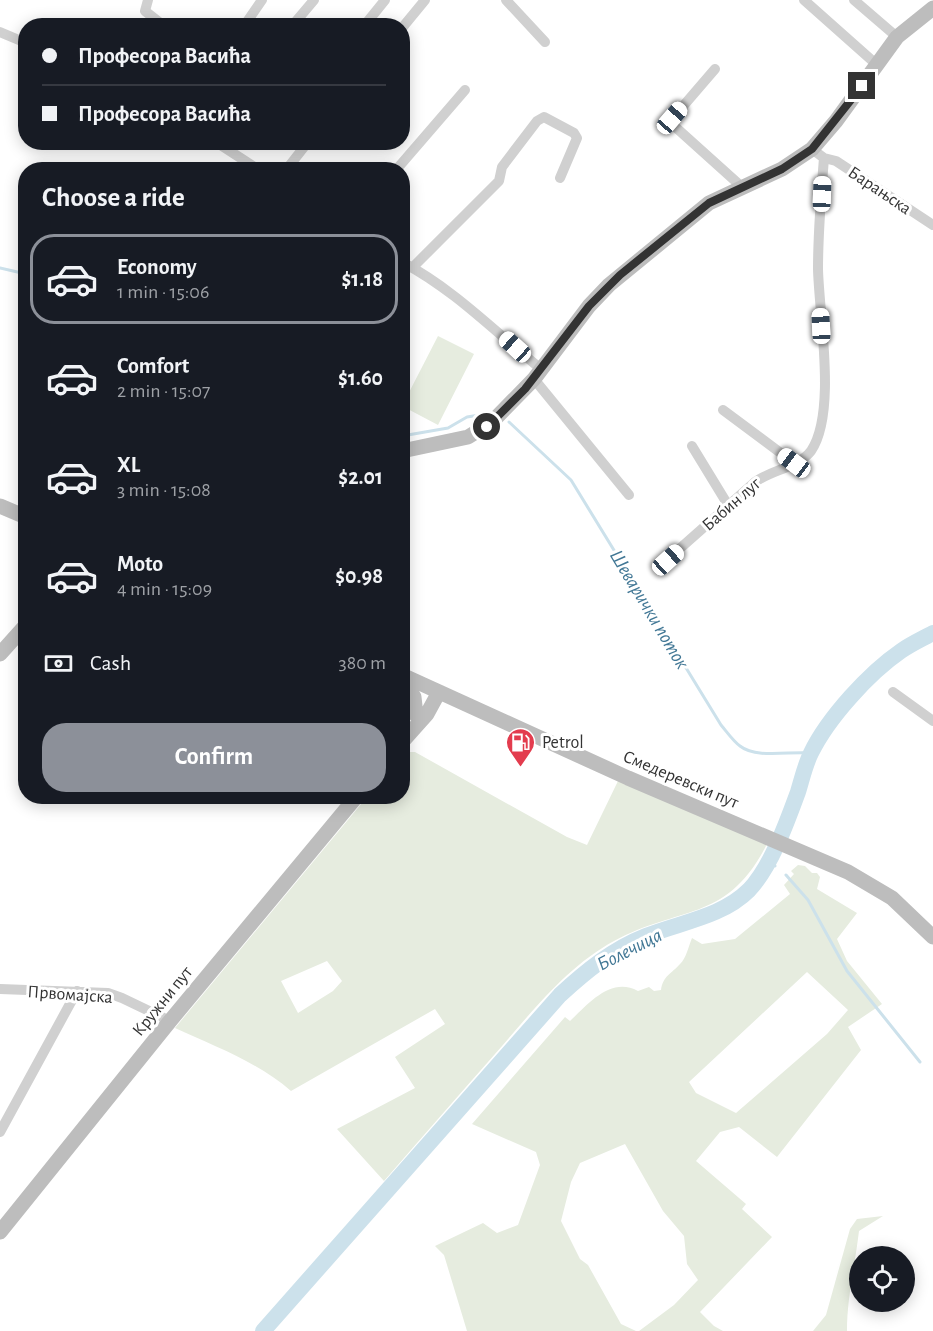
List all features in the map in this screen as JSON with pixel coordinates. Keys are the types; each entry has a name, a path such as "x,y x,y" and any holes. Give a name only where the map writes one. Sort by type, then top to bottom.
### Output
{"main road":[{"path":"410,449 458,440 479,432 508,407 538,374 589,306 620,275 709,203 818,154 836,121 897,37 933,8"},
{"path":"0,506 18,514"},
{"path":"0,654 18,634"},
{"name":"Смедеревски пут","path":"410,680 461,701 628,778 839,868 877,889 904,908 933,937"},
{"path":"410,690 421,715"},
{"path":"410,730 435,690"},
{"path":"421,715 442,704 461,701"},
{"name":"Кружни пут","path":"0,1232 170,1021 350,804"}],"street":[{"path":"148,0 145,11 154,18"},
{"path":"250,18 262,0"},
{"path":"299,18 314,0"},
{"path":"370,18 385,0"},
{"path":"410,18 425,0"},
{"path":"506,0 545,42"},
{"path":"804,0 876,64"},
{"path":"854,0 897,37"},
{"path":"0,32 18,40"},
{"path":"715,69 672,118 672,124 742,187"},
{"path":"403,162 465,90"},
{"path":"410,262 499,181 502,167 537,121 544,117 574,133 578,138 560,178"},
{"path":"228,150 247,162"},
{"path":"292,162 302,150"},
{"name":"Барањска","path":"818,154 836,161 933,225"},
{"name":"Бабин луг","path":"668,560 764,475 794,463 810,451 824,406 818,269 818,154"},
{"path":"410,267 482,316 538,374 629,495"},
{"path":"723,410 794,463"},
{"path":"692,446 728,505"},
{"path":"893,692 933,721"},
{"name":"Првомајска","path":"0,989 108,993 170,1021"},
{"path":"0,1132 77,992"}],"shaded area":[{"path":"438,336 474,354 438,425 410,410 410,390"},
{"path":"410,752 415,752 567,837 587,845 618,781 767,844 752,869 736,887 718,900 614,941 565,977 384,1181 337,1129 415,1088 395,1057 445,1024 435,1009 291,1091 250,1063 175,1028 361,804 410,804","holes":["327,961 342,981 333,991 298,1013 281,981"]},
{"path":"798,865 805,866 812,873 817,873 820,877 817,889 857,913 837,939 847,961 882,1004 848,1027 861,1050 777,1157 739,1127 720,1132 696,1161 746,1204 742,1209 772,1237 700,1312 714,1326 723,1331 639,1331 674,1305 698,1280 687,1264 684,1236 663,1211 625,1144 580,1163 571,1182 561,1221 580,1259 588,1265 621,1324 636,1331 467,1331 444,1255 435,1246 483,1223 497,1233 518,1225 540,1165 536,1152 472,1124 565,1017 570,1021 592,1000 609,989 628,987 638,991 649,987 654,991 661,990 666,978 684,959 692,938 702,944 735,939 790,894 784,885 794,874 791,871","holes":["807,972 848,1010 827,1034 736,1113 696,1093 689,1082"]},
{"path":"883,1216 859,1231 857,1246 849,1246 847,1331 813,1331 826,1315 850,1229 857,1219"}],"waterway":[{"name":"Шеварички поток","path":"0,268 18,272"},
{"name":"Шеварички поток","path":"410,435 448,428 467,417 492,413"},
{"name":"Шеварички поток","path":"509,422 571,480 721,725 732,739 747,750 755,752 810,753"},
{"name":"Болечица","path":"263,1331 560,995 590,969 622,947 646,936 714,913 749,890 778,844 805,767 818,739 828,725 850,697 876,671 901,651 933,633"},
{"name":"Болечица","path":"769,862 775,866"},
{"path":"786,875 808,900 847,971 920,1062"}],"place":[{"name":"Petrol","path":"521,768"}],"route":[{"path":"487,427 534,379 589,306 609,285 689,217 709,203 782,169 812,149 862,86"}]}
